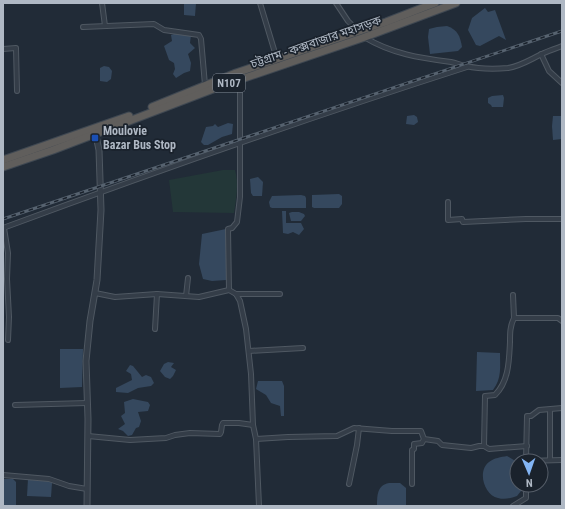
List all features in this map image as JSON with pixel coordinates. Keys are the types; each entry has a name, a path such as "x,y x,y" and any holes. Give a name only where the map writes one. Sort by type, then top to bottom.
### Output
{"highway":[{"name":"চট্টগ্রাম - কক্সবাজার মহাসড়ক","path":"3,160 95,131 240,80 278,63 423,5 435,3"},
{"name":"চট্টগ্রাম - কক্সবাজার মহাসড়ক","path":"3,167 95,131 205,85 365,37 456,3"}],"street":[{"path":"102,3 105,26"},
{"path":"260,3 278,63"},
{"path":"336,3 348,21 365,37 400,53 430,60 453,62 467,67 509,68 523,64 541,54 562,46"},
{"path":"83,27 154,24 164,30 200,35 205,85"},
{"path":"3,49 16,48 16,90"},
{"path":"541,54 549,71 562,83"},
{"path":"8,340 8,253 3,228 239,143 467,67"},
{"path":"229,290 228,229 232,228 237,222 240,197 240,80"},
{"path":"87,506 88,436 86,361 90,321 97,280 101,192 99,150 95,131"},
{"path":"448,202 448,220 462,219 463,222 468,222 562,219"},
{"path":"186,296 188,278"},
{"path":"95,293 115,297 157,294 204,297 229,290 236,294 280,294"},
{"path":"155,329 157,294"},
{"path":"236,294 240,301 249,351 253,425 256,439 259,506"},
{"path":"484,446 485,396 495,395 500,390 509,366 510,324 514,318 513,295"},
{"path":"514,318 558,318 562,321"},
{"path":"249,351 303,348"},
{"path":"15,405 87,403"},
{"path":"527,453 527,416 531,416 539,410 562,408"},
{"path":"550,410 550,460 562,460"},
{"path":"88,436 130,440 161,438 190,433 220,434 223,423 253,425"},
{"path":"256,439 337,436 351,429 359,428 392,431 421,431 424,439"},
{"path":"349,484 359,428"},
{"path":"424,439 438,441 442,445 471,448 484,446 489,450 527,446"},
{"path":"412,484 412,450 414,449 414,444 422,443 424,439"},
{"path":"3,475 49,479 69,486 87,489"},
{"path":"512,506 526,498 526,493"}],"green space":[{"path":"223,170 235,170 237,186 234,213 173,212 169,180"}],"water":[{"path":"184,3 196,3 195,16 184,15"},
{"path":"485,8 488,12 495,10 506,40 499,36 480,46 476,45 468,30 472,18"},
{"path":"447,26 454,29 458,34 462,47 458,51 430,54 428,37 429,29"},
{"path":"177,33 191,35 190,43 195,48 188,54 191,63 190,71 176,78 173,74 175,69 174,63 169,60 164,46 172,41 171,35"},
{"path":"104,66 109,67 112,71 111,79 107,82 100,81 100,68"},
{"path":"503,95 503,107 492,107 488,103 488,98"},
{"path":"414,115 417,117 418,122 414,125 406,124 407,116"},
{"path":"553,116 562,116 562,139 553,140"},
{"path":"228,123 233,124 232,134 222,137 208,145 204,145 201,142 206,127 213,126 215,124 218,127"},
{"path":"258,177 263,182 262,196 253,196 251,193 250,179"},
{"path":"339,194 342,196 342,204 339,208 312,207 312,195"},
{"path":"272,196 305,196 306,198 306,208 270,207 269,202"},
{"path":"282,211 286,211 286,223 301,223 304,229 299,235 293,232 288,234 283,233"},
{"path":"299,212 305,216 301,221 291,221 289,213"},
{"path":"226,229 226,280 212,281 203,279 199,264 202,234"},
{"path":"60,349 83,349 82,387 60,388"},
{"path":"477,352 500,353 499,377 493,390 476,391"},
{"path":"168,362 174,363 171,367 176,370 170,379 165,377 160,371 164,364"},
{"path":"130,365 133,366 142,377 146,375 151,377 154,383 151,386 138,388 128,393 116,392 116,388 132,380 131,374 126,371"},
{"path":"258,381 282,381 284,386 284,416 281,416 280,406 271,403 266,395 256,389"},
{"path":"133,399 148,402 150,405 148,411 138,412 141,421 139,427 136,428 132,435 128,436 123,431 118,429 125,424 121,416 125,413 124,402"},
{"path":"507,456 509,457 509,493 519,493 517,496 501,499 493,496 486,488 483,477 485,466 489,462"},
{"path":"3,479 13,479 16,482 16,506 3,506"},
{"path":"28,479 48,481 52,483 51,497 27,496"},
{"path":"389,483 400,483 406,488 406,506 377,506 378,492 382,486"}],"railway":[{"path":"3,219 562,31"}],"place":[{"name":"Moulovie Bazar Bus Stop","path":"95,138"}]}
